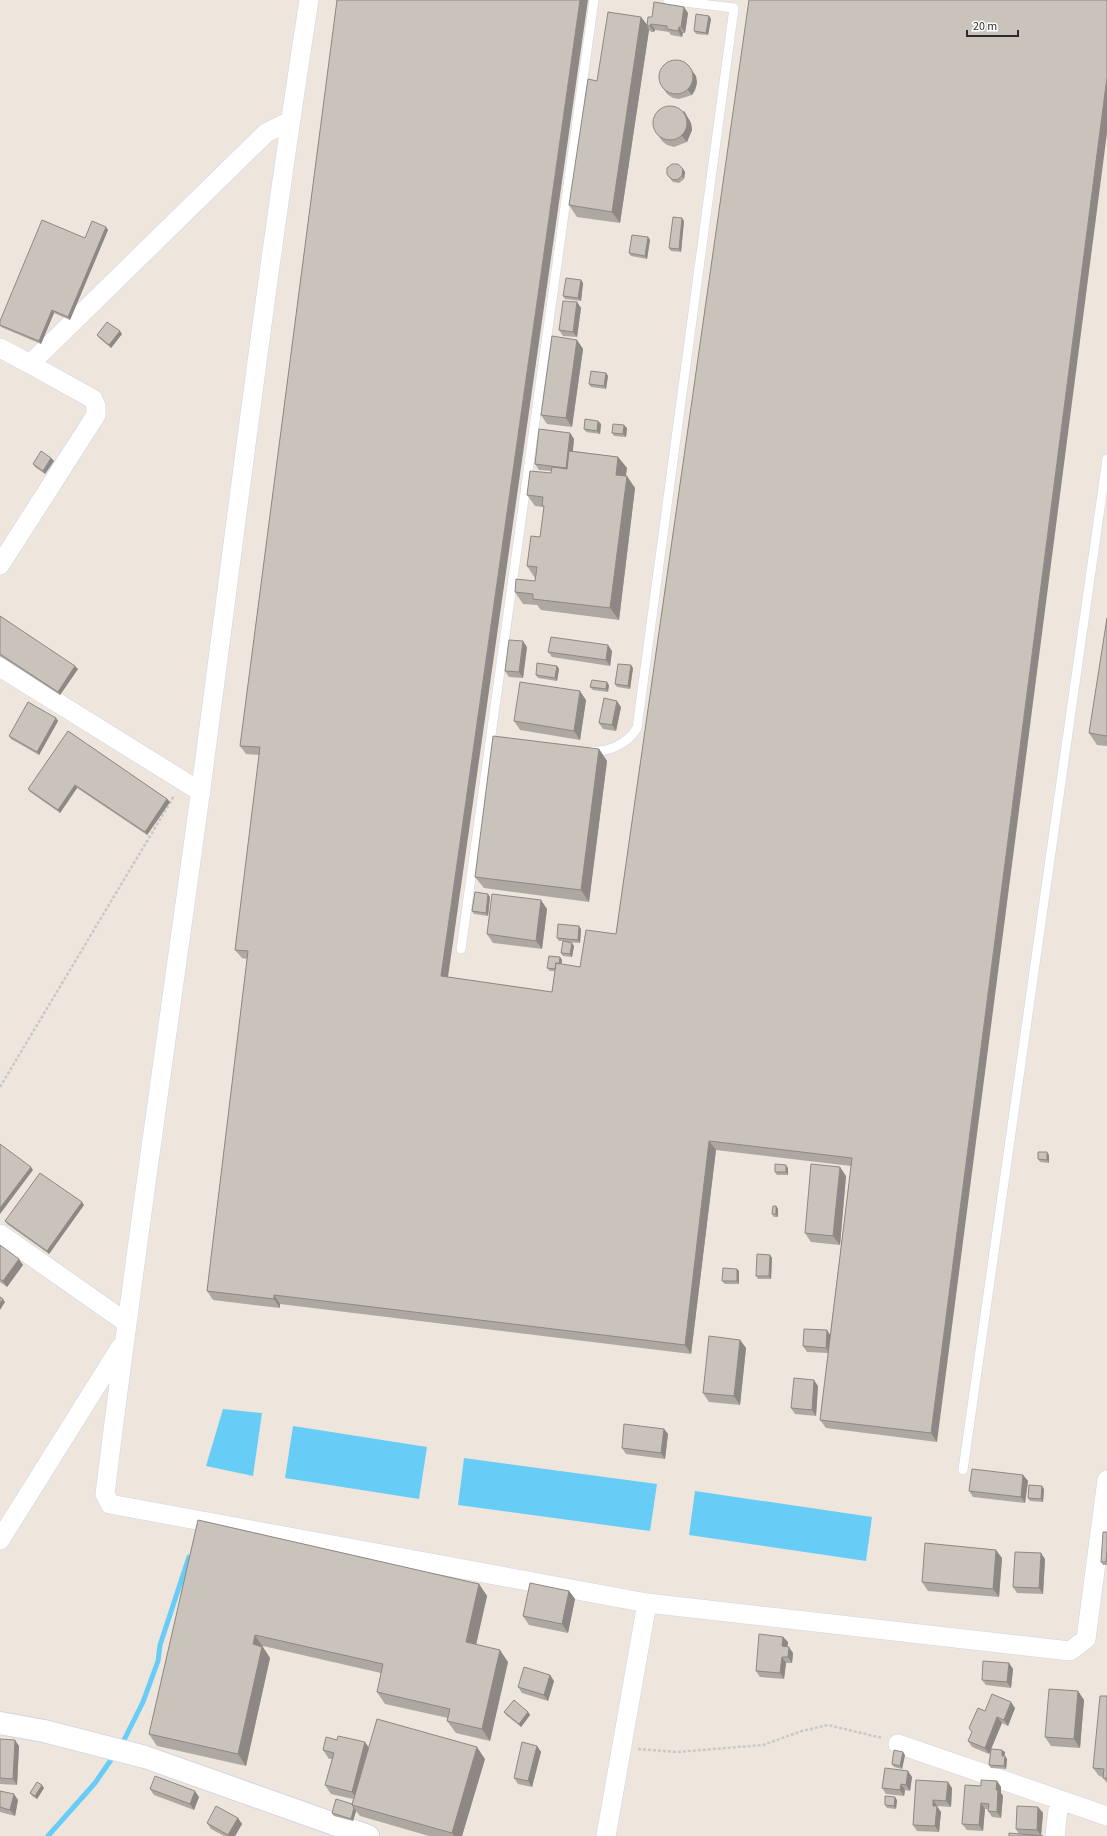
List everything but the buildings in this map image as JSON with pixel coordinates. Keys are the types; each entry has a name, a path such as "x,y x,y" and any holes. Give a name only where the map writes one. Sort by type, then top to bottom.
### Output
{"street":[{"path":"309,0 290,121 200,792 123,1344 105,1494 110,1504 647,1603 1070,1651 1086,1639 1107,1480"},
{"path":"30,364 266,133 290,121"},
{"path":"0,348 93,399 96,406 96,415 0,565"},
{"path":"0,667 200,792"},
{"path":"0,1234 127,1323"},
{"path":"0,1540 123,1344"},
{"path":"606,1836 647,1603"},
{"path":"0,1723 44,1731 129,1753 328,1830 368,1836"},
{"path":"898,1744 1107,1816"},
{"path":"1055,1836 1059,1800"}],"lane":[{"path":"461,949 495,738 594,0"},
{"path":"580,749 594,751 608,749 623,743 633,735 637,728 734,4 668,0"},
{"path":"963,1470 1107,459"}],"path":[{"path":"0,1087 183,781"},
{"path":"622,1747 677,1752 763,1745 802,1731 828,1725 877,1736 898,1744"}],"water":[{"path":"223,1409 262,1413 253,1476 206,1466"},
{"path":"293,1426 427,1447 419,1499 285,1478"},
{"path":"464,1458 657,1484 650,1531 458,1505"},
{"path":"695,1491 872,1517 866,1561 689,1535"}],"waterway":[{"path":"121,1746 143,1702 158,1661 160,1645 189,1557"},
{"path":"48,1836 95,1783 115,1754"}]}
